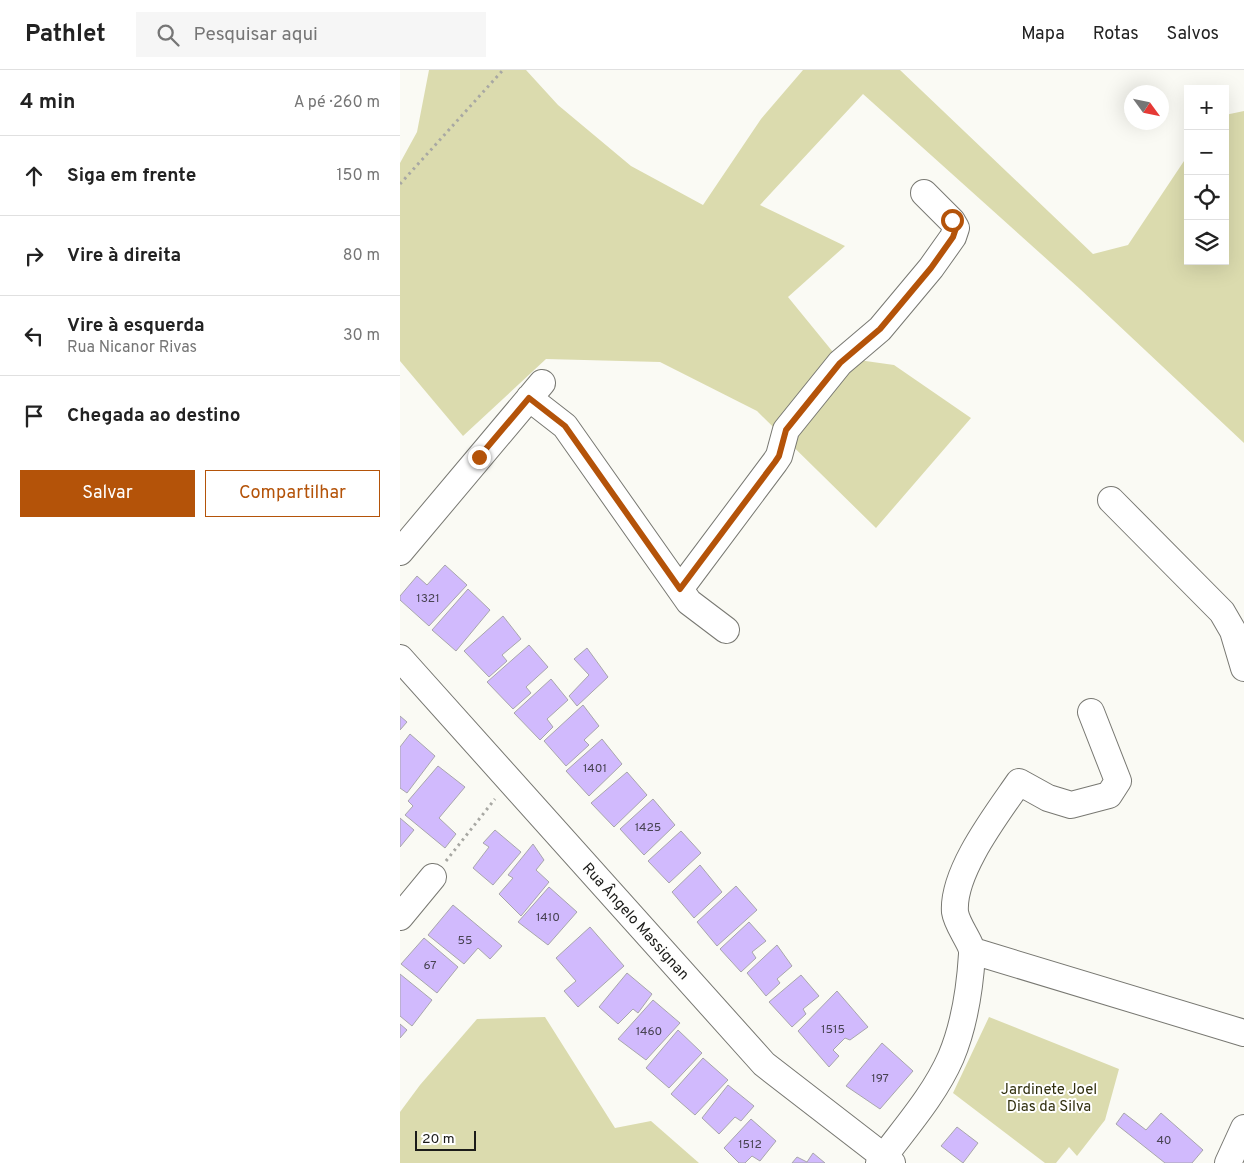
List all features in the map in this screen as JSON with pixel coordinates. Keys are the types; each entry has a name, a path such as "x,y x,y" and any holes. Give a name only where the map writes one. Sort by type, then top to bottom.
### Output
{"street":[{"path":"680,589 779,456 786,430 840,363 880,329 931,268 953,237 956,228 952,220 924,193"},
{"path":"400,552 535,391 565,426 689,602 726,630"},
{"path":"1110,500 1222,612 1233,631 1244,668"},
{"name":"Rua Ângelo Massignan","path":"400,658 764,1064 885,1161"},
{"path":"885,1161 928,1097 951,1057 958,1035 965,1005 973,951 959,926 955,912 957,893 964,872 992,820 1019,782 1048,798 1071,805 1109,795 1118,781 1091,712"},
{"path":"400,917 433,877"},
{"path":"973,951 1244,1033"},
{"path":"1228,1163 1244,1128"}],"path":[{"path":"400,184 503,70"},
{"path":"433,877 510,781"}],"green space":[{"path":"429,70 526,70 558,105 631,166 703,205 761,119 803,70 900,70 1093,254 1128,245 1184,161 1184,265 1229,265 1229,114 1244,111 1244,443 1080,289 863,94 760,205 845,246 788,297 837,357 894,365 971,418 876,528 757,411 660,362 546,359 463,436 400,361 400,163 417,132"},
{"path":"545,1017 615,1128 651,1121 699,1163 400,1163 400,1112 420,1085 477,1019"},
{"name":"Jardinete Joel Dias da Silva","path":"989,1017 1119,1069 1105,1120 1077,1156 1069,1147 1056,1163 1045,1163 953,1093"}],"building":[{"path":"445,565 467,585 429,626 400,600 400,596 417,576 427,585"},
{"path":"468,589 490,610 456,651 432,630"},
{"path":"503,616 521,639 502,655 507,661 489,677 464,651"},
{"path":"529,645 548,667 526,687 531,693 513,709 487,682"},
{"path":"587,648 608,677 577,706 569,696 589,675 574,659"},
{"path":"551,679 568,700 547,719 553,727 540,740 514,713"},
{"path":"583,705 599,726 584,740 589,745 566,766 544,741"},
{"path":"400,716 407,722 400,730"},
{"path":"410,734 435,756 407,793 400,788 400,747"},
{"path":"602,739 622,764 589,796 566,771"},
{"path":"438,766 465,787 439,818 456,834 445,848 405,815 413,806 408,801"},
{"path":"627,772 647,795 614,827 591,803"},
{"path":"653,799 675,825 644,855 620,829"},
{"path":"400,818 414,830 400,847"},
{"path":"495,830 521,852 493,885 473,868 489,847 483,843"},
{"path":"681,831 701,853 669,883 648,861"},
{"path":"533,844 544,860 536,870 549,882 521,916 499,894 513,878 508,875"},
{"path":"700,865 722,892 694,918 672,892"},
{"path":"736,886 757,910 717,946 697,922"},
{"path":"549,887 577,912 548,945 518,922"},
{"path":"453,905 502,946 490,959 478,948 464,964 428,935"},
{"path":"749,922 766,941 752,952 756,958 741,972 720,949"},
{"path":"590,927 624,966 578,1007 564,991 576,981 556,958"},
{"path":"424,938 458,967 437,993 401,964"},
{"path":"777,945 792,966 777,979 780,983 766,996 747,973"},
{"path":"627,973 652,994 638,1013 633,1009 618,1024 599,1007"},
{"path":"400,974 432,1000 412,1026 400,1016"},
{"path":"801,975 819,996 803,1009 806,1014 792,1027 769,1002"},
{"path":"837,991 868,1027 850,1040 845,1038 833,1050 839,1056 829,1067 798,1031"},
{"path":"653,1000 680,1023 646,1060 618,1039"},
{"path":"400,1024 407,1030 400,1038"},
{"path":"678,1030 702,1053 669,1088 646,1068"},
{"path":"882,1043 913,1071 880,1109 846,1086"},
{"path":"703,1058 728,1080 695,1115 671,1094"},
{"path":"728,1085 754,1106 741,1121 735,1117 719,1134 702,1118"},
{"path":"1124,1113 1146,1130 1161,1113 1203,1150 1192,1163 1165,1163 1116,1124"},
{"path":"751,1119 776,1141 760,1161 752,1156 745,1163 739,1163 724,1148"},
{"path":"957,1127 978,1143 963,1163 941,1146"},
{"path":"813,1153 825,1163 792,1163 797,1157 807,1162"}],"route":[{"path":"479,457 529,398 565,426 680,589 779,456 786,430 840,363 880,329 931,268 953,237 956,228 952,220"}]}
